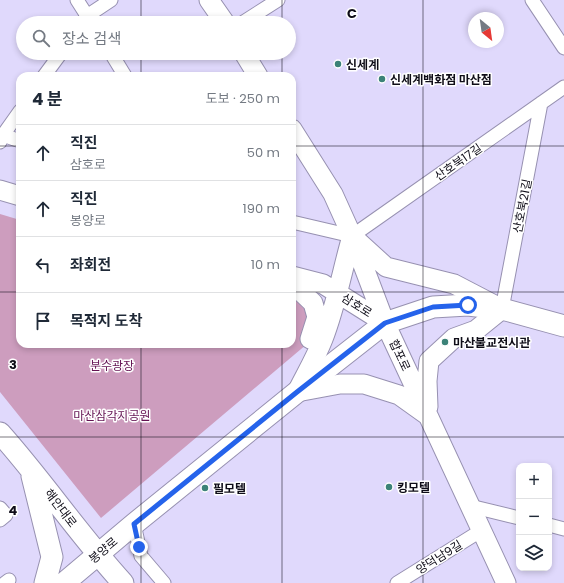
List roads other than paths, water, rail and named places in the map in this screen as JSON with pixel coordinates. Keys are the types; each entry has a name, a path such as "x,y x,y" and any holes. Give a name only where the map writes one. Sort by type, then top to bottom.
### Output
{"main road":[{"path":"209,0 219,16"},
{"path":"248,60 256,72"},
{"name":"합포로","path":"296,135 333,194 352,236 385,323 506,583"},
{"path":"0,190 16,195"},
{"path":"297,392 323,340 338,293 342,269 352,236 386,266 454,284 502,309 476,330 454,338 429,361 427,381 428,417"},
{"name":"삼호로","path":"296,277 323,284 385,323 433,307 468,305 502,309 564,326"},
{"path":"296,287 313,303 317,317 297,392"},
{"name":"봉양로","path":"75,580 97,555 134,524 385,323"},
{"path":"297,392 340,384 364,384 399,395 428,417"},
{"name":"해안대로","path":"0,433 30,467 97,555 123,583"},
{"path":"30,467 52,557 45,583"}],"street":[{"path":"77,0 85,16"},
{"path":"93,16 112,0"},
{"path":"253,16 278,0"},
{"path":"532,0 564,48"},
{"path":"47,72 56,60"},
{"path":"115,60 123,72"},
{"name":"산호북17길","path":"352,236 564,87"},
{"name":"산호북21길","path":"502,309 541,103"},
{"path":"16,116 1,139 16,141"},
{"path":"296,223 352,236"},
{"path":"470,506 516,517"},
{"path":"0,508 6,515 0,520"},
{"path":"134,524 141,556 164,583"},
{"path":"552,526 564,529"},
{"name":"양덕남9길","path":"397,583 482,530"}],"place":[{"name":"신세계","path":"338,64"},
{"name":"신세계백화점 마산점","path":"382,79"},
{"name":"마산불교전시관","path":"445,342"},
{"name":"킹모텔","path":"389,487"},
{"name":"필모텔","path":"205,488"}],"park label":[{"name":"분수광장","path":"112,365"},
{"name":"마산삼각지공원","path":"112,415"}]}
